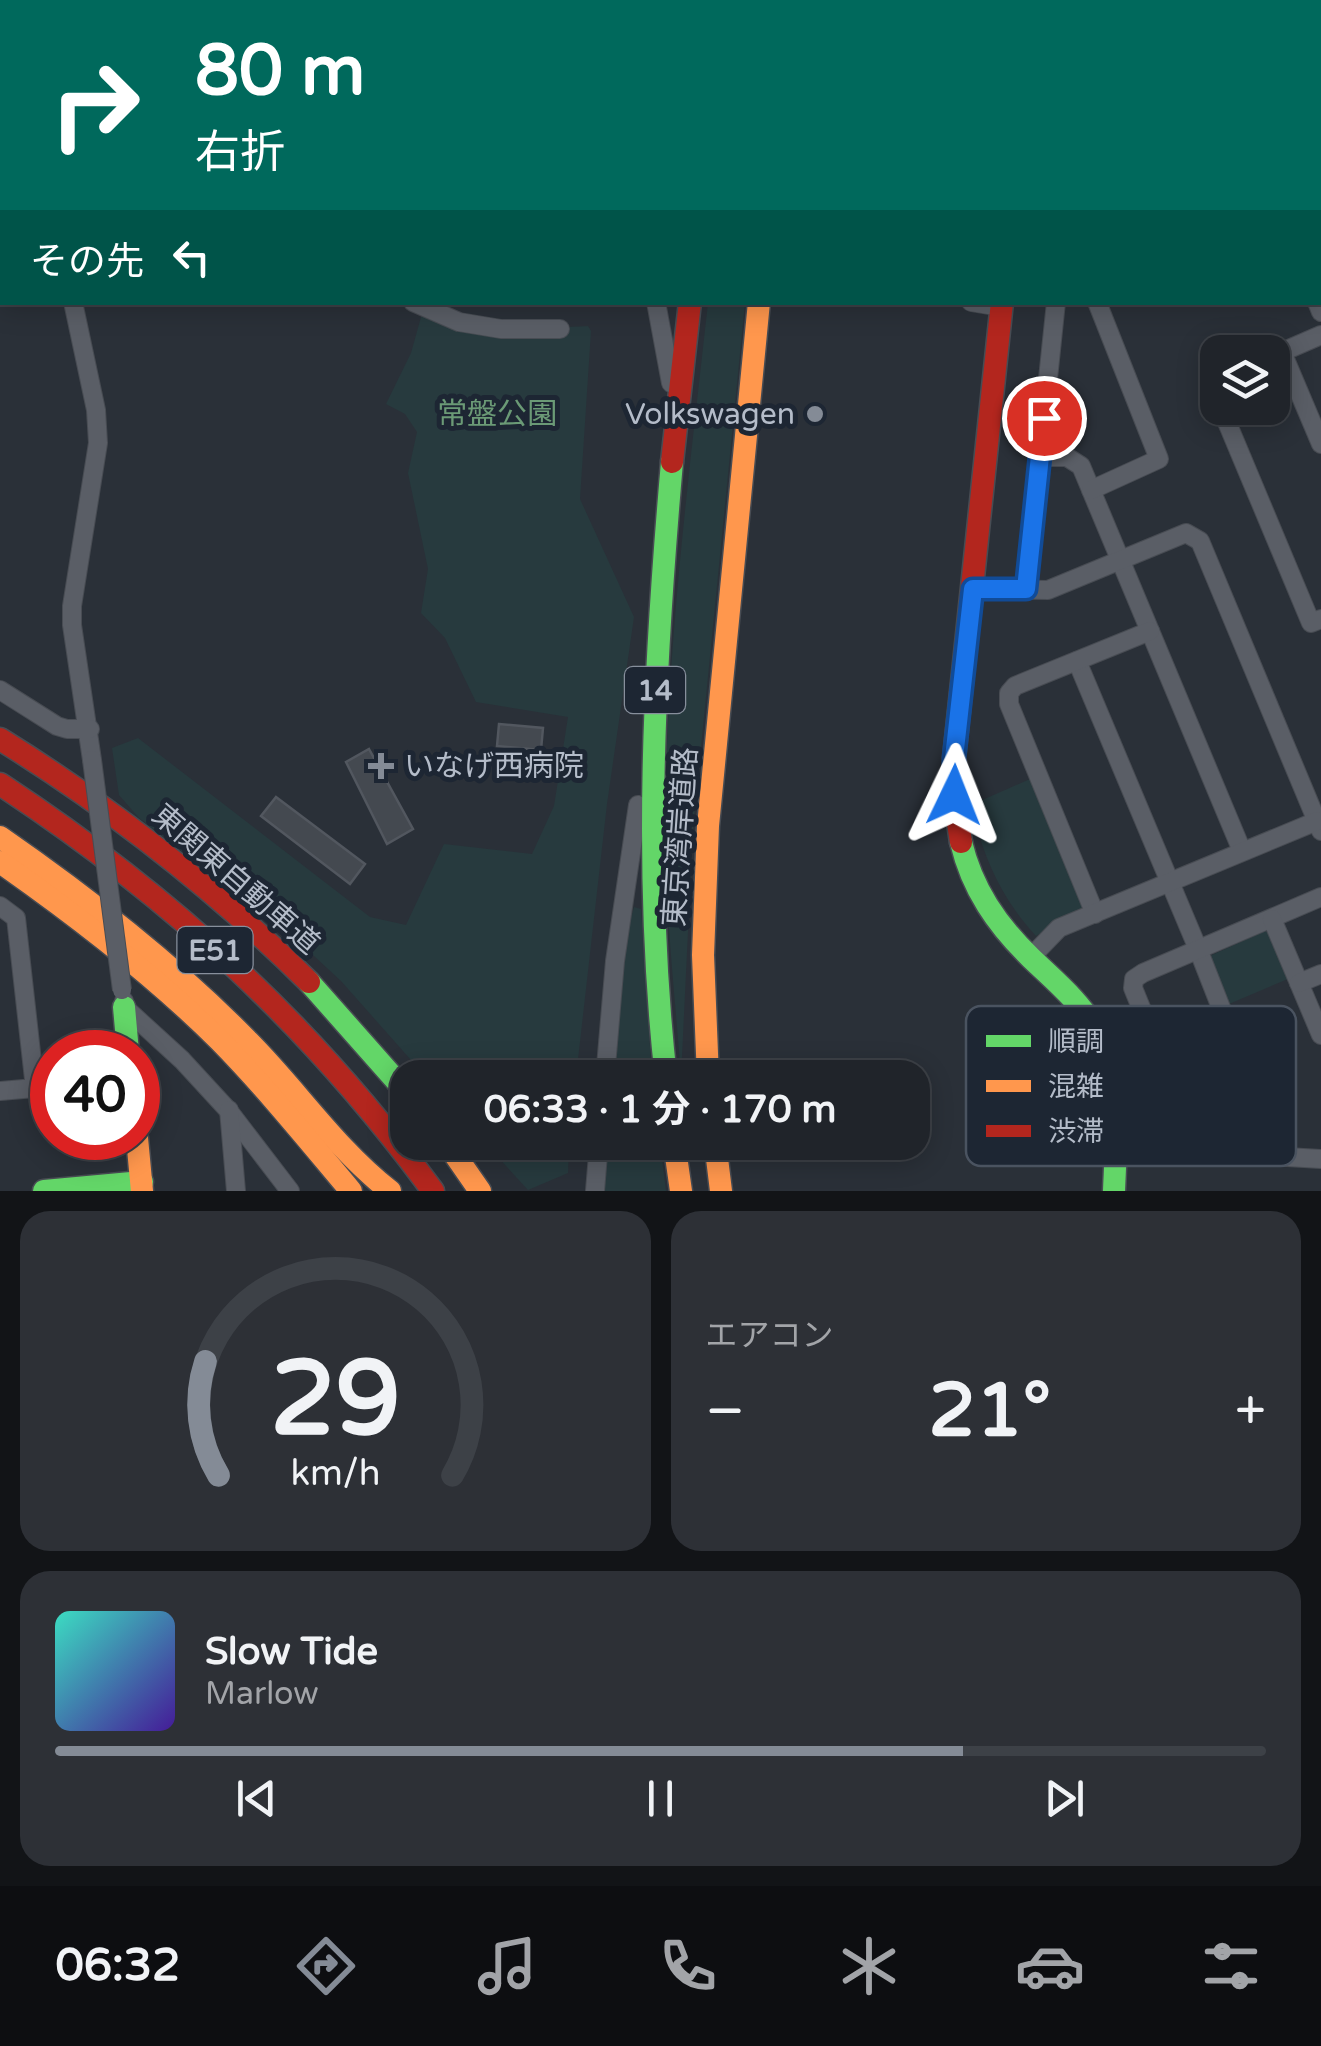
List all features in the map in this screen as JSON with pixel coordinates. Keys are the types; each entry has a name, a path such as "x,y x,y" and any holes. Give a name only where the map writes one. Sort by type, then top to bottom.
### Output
{"main road":[{"name":"東京湾岸道路","path":"664,1060 650,871 655,678 690,305"},
{"name":"東京湾岸道路","path":"707,1060 703,955 706,844 758,305"},
{"path":"1001,305 954,758 954,795 960,844 978,892 1004,930 1077,1006"},
{"name":"東関東自動車道","path":"0,738 89,797 206,888 312,985 390,1074"},
{"name":"E51","path":"0,784 126,874 234,966 326,1059 432,1191"},
{"path":"0,837 117,920 213,1006 390,1191"},
{"path":"0,862 62,906 198,1020 282,1108 351,1191"},
{"path":"123,999 126,1030"},
{"path":"44,1191 142,1186 139,1160"},
{"path":"458,1160 480,1191"},
{"path":"677,1160 681,1191"},
{"path":"717,1160 721,1191"},
{"path":"1114,1191 1115,1166"}],"street":[{"path":"74,305 96,410 98,443 72,606 123,999 228,1110 290,1191"},
{"path":"424,305 459,322 501,328 560,329"},
{"path":"657,305 677,412"},
{"path":"1026,589 1056,305"},
{"path":"1092,490 1153,463 1159,454 1098,305"},
{"path":"1290,348 1321,335"},
{"path":"1290,381 1321,444"},
{"path":"1229,425 1311,623 1321,618"},
{"path":"1040,457 1076,460 1092,490 1242,851"},
{"path":"973,589 1048,590 1186,533 1200,541 1319,826 1242,851 1059,928 1032,956"},
{"path":"1096,914 1008,704 1009,693 1015,686 1150,631"},
{"path":"1077,661 1220,1006"},
{"path":"607,1060 615,961 655,678"},
{"path":"0,690 57,726 90,729"},
{"path":"1140,1006 1133,988 1134,979 1143,973 1321,898"},
{"path":"0,906 16,918 35,1088 0,1092"},
{"path":"1272,919 1321,1036"},
{"path":"0,935 18,948"},
{"path":"1299,983 1321,974"},
{"path":"228,1110 236,1191"},
{"path":"1296,1158 1321,1159"},
{"path":"595,1191 598,1160"}],"green space":[{"path":"708,305 745,305 693,828 682,1060 667,889 669,695"},
{"name":"常盤公園","path":"423,310 467,332 588,326 591,331 580,499 634,617 607,804 578,1060 411,1060 341,981 300,943 139,818 119,795 112,748 138,738 370,917 406,925 444,844 532,854 554,806 568,717 476,702 445,638 421,613 428,569 408,473 417,432 405,414 386,404 411,353"},
{"path":"1030,779 1084,908 1036,936 994,875 971,805"},
{"path":"634,907 641,909 651,1060 614,1060 628,928"},
{"path":"1265,931 1271,934 1290,978 1229,1004 1210,960 1212,955"},
{"path":"501,1160 568,1160 568,1173 528,1190"},
{"path":"607,1160 662,1160 666,1191 604,1191"}],"building":[{"path":"499,724 543,728 541,750 497,746"},
{"path":"369,749 413,829 387,844 346,762"},
{"path":"276,797 365,864 350,884 261,816"}],"traffic: fast":[{"path":"664,1060 653,847 656,693 672,462"},
{"path":"961,842 979,891 997,919 1079,1006"},
{"path":"309,982 390,1074"},
{"path":"124,1007 126,1030"},
{"path":"1114,1191 1115,1166"},
{"path":"44,1191 142,1182"}],"traffic: slow":[{"path":"707,1060 703,955 708,826 759,305"},
{"path":"0,837 97,908 190,985 266,1060 334,1138 390,1191"},
{"path":"0,862 114,947 194,1016 254,1077 351,1191"},
{"path":"139,1160 142,1191"},
{"path":"458,1160 480,1191"},
{"path":"677,1160 681,1191"},
{"path":"717,1160 721,1191"}],"traffic: jam":[{"path":"672,462 690,305"},
{"path":"961,842 954,758 1002,305"},
{"path":"0,739 83,793 162,852 309,982"},
{"path":"0,784 123,872 235,968 338,1073 433,1191"}],"place":[{"name":"Volkswagen","path":"815,414"},
{"name":"いなげ西病院","path":"381,766"}],"route":[{"path":"954,795 954,758 973,589 1026,589 1044,418"}]}
